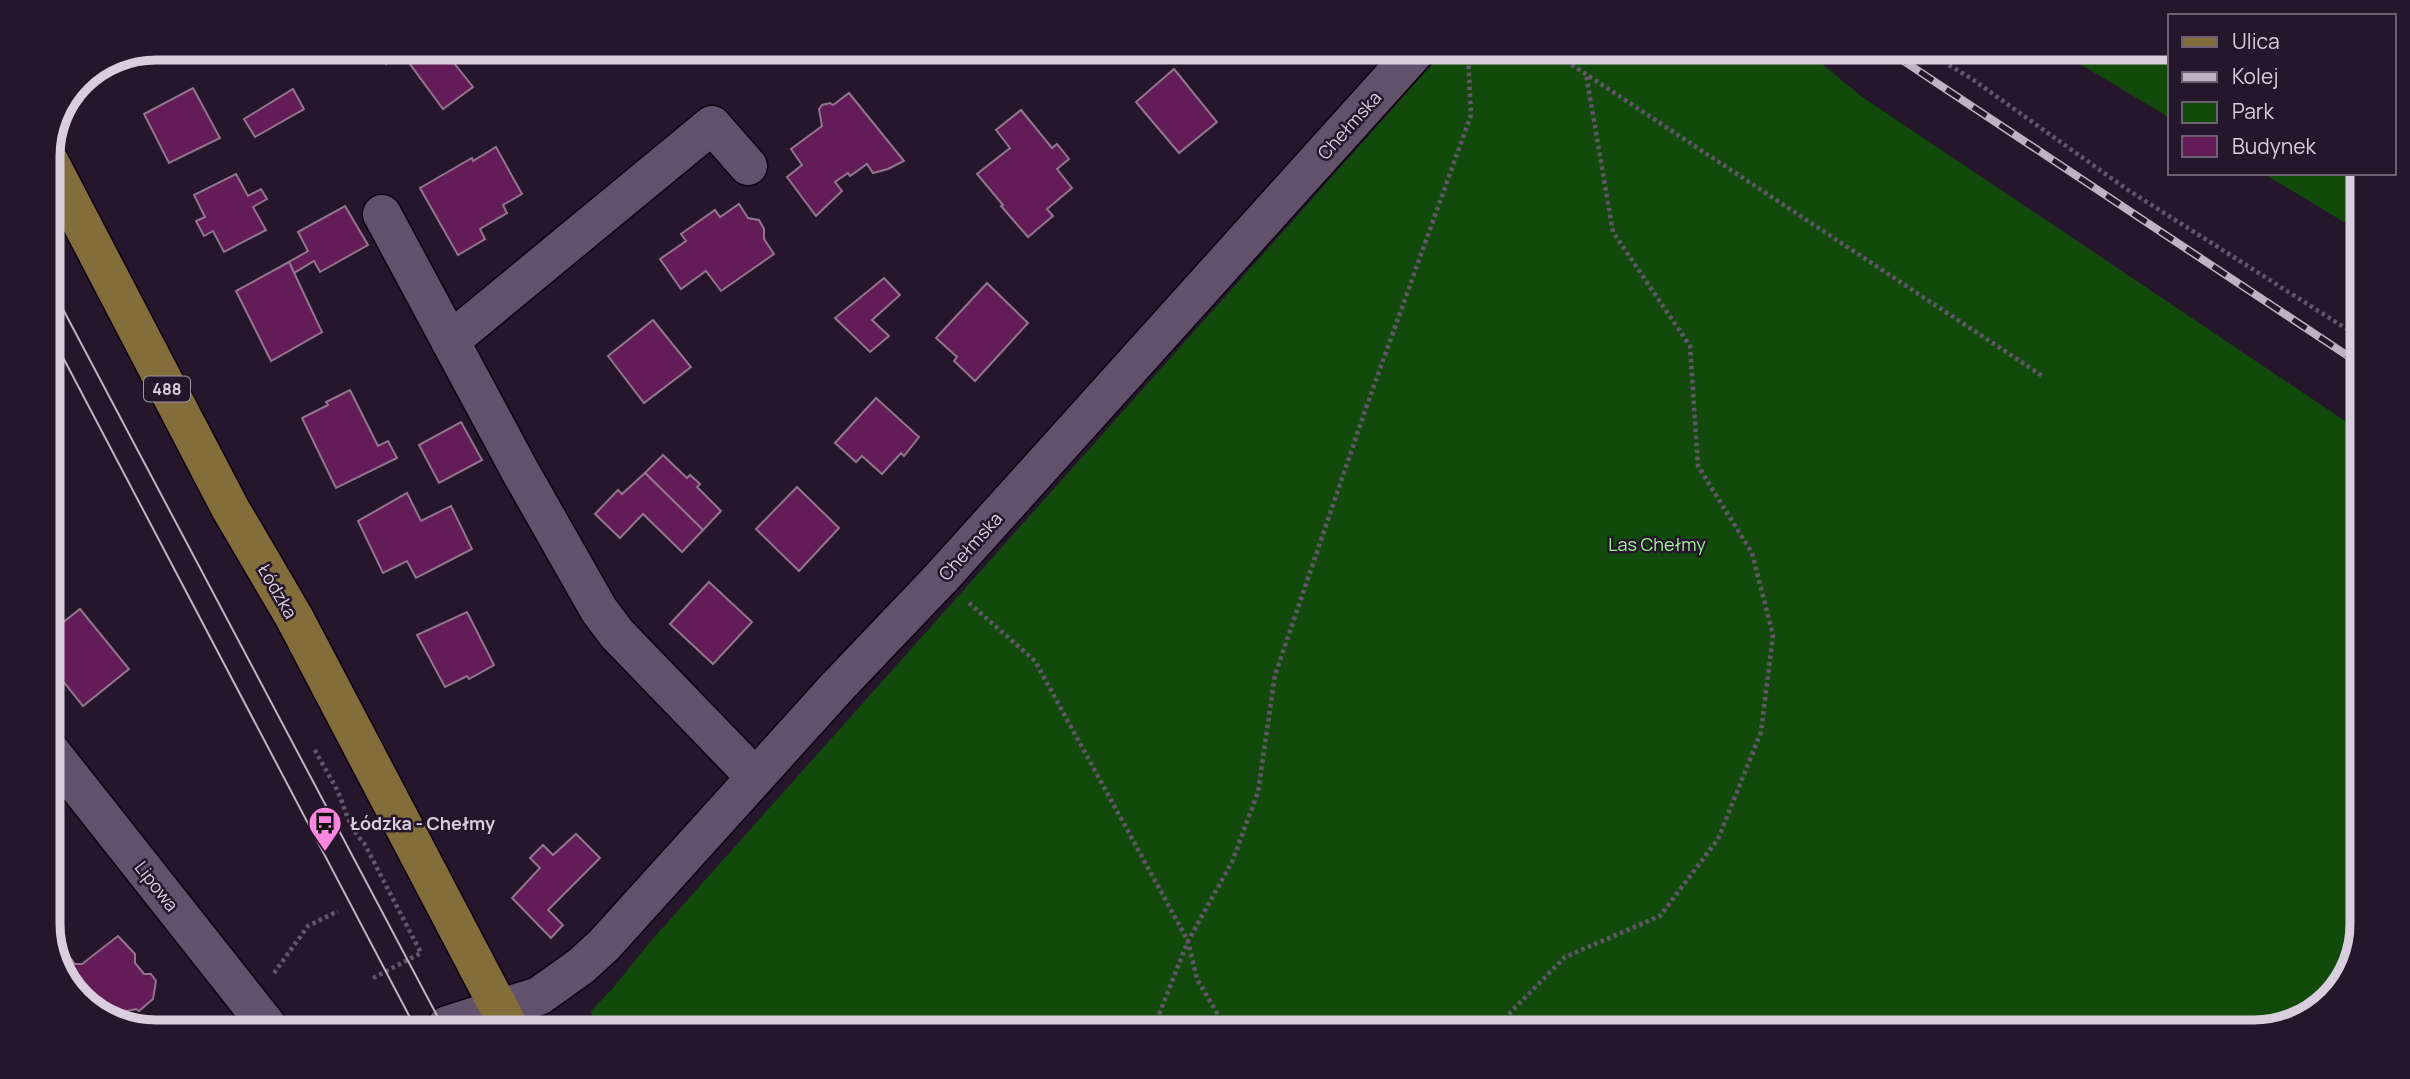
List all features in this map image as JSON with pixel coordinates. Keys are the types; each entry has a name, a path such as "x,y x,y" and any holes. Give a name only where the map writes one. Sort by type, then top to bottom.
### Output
{"main road":[{"name":"Łódzka","path":"60,182 230,508 294,617 504,1017"}],"street":[{"name":"Chełmska","path":"483,1020 504,1017 539,996 581,967 604,945 755,777 941,578 1408,60"},
{"path":"450,341 712,125 748,166"},
{"path":"382,214 599,610 617,634 755,777"},
{"name":"Lipowa","path":"60,764 259,1014"}],"path":[{"path":"1157,1020 1188,941 1232,862 1258,792 1275,675 1366,408 1471,115 1468,60"},
{"path":"1565,60 2044,377"},
{"path":"1941,60 1972,79 2128,190 2350,331"},
{"path":"1503,1020 1565,957 1660,916 1718,839 1761,732 1773,635 1752,553 1698,466 1690,346 1613,232 1586,74"},
{"path":"941,578 1035,661 1188,941 1197,979 1221,1020"},
{"path":"315,750 356,835 364,843 421,953"},
{"path":"259,1014 309,926 338,911"},
{"path":"373,978 431,947"}],"green space":[{"name":"Las Chełmy","path":"1436,60 1817,60 1861,96 2350,424 2349,942 2338,972 2318,996 2297,1010 2273,1018 592,1020 591,1011"},
{"path":"2073,60 2168,60 2168,117"},
{"path":"2266,175 2350,175 2350,226"}],"building":[{"path":"407,60 452,60 473,87 443,109"},
{"path":"1174,69 1217,122 1179,153 1136,102"},
{"path":"193,88 220,138 169,163 144,114"},
{"path":"293,89 304,109 255,137 244,119"},
{"path":"849,93 904,161 873,173 867,164 850,176 848,173 835,182 842,191 816,216 787,177 802,165 791,149 822,126 819,109 822,105 833,105"},
{"path":"1021,110 1052,148 1057,144 1069,159 1057,169 1072,188 1047,209 1053,216 1028,237 977,174 1010,148 996,130"},
{"path":"496,147 522,194 503,205 507,213 480,229 485,239 458,255 420,188"},
{"path":"236,174 248,196 261,189 267,199 253,207 266,230 224,252 213,231 204,236 196,221 205,217 194,195"},
{"path":"739,204 748,218 759,220 764,229 764,239 774,254 721,291 706,271 681,289 660,259 686,241 681,234 715,210 720,217"},
{"path":"345,206 368,245 320,272 314,261 294,273 289,262 308,251 298,232"},
{"path":"289,262 322,332 271,361 236,291"},
{"path":"884,278 900,295 872,320 889,336 870,352 835,318"},
{"path":"987,283 1028,323 975,381 954,361 957,357 936,338"},
{"path":"653,320 691,367 644,403 608,356"},
{"path":"350,390 378,446 388,441 397,458 336,488 302,418"},
{"path":"876,398 919,437 904,456 901,453 882,474 862,456 856,462 835,443"},
{"path":"461,422 482,460 439,483 419,445"},
{"path":"663,455 687,478 690,475 700,484 697,487 721,511 703,530 645,473"},
{"path":"645,473 703,530 682,552 643,514 620,538 595,514 618,490 622,494"},
{"path":"797,487 839,528 799,571 756,529"},
{"path":"407,493 421,521 451,506 472,549 416,578 407,561 383,573 358,521"},
{"path":"709,582 752,622 713,664 670,624"},
{"path":"80,609 129,669 83,706 60,677 60,625"},
{"path":"467,612 494,665 469,679 467,676 445,687 417,635"},
{"path":"576,834 600,858 548,910 563,925 551,938 512,898 540,868 530,858 543,845 553,855"},
{"path":"118,936 135,954 135,963 144,974 151,974 156,981 153,999 139,1011 136,1009 120,1012 107,1007 83,987 69,966 63,948 75,964 82,964"}],"tram line":[{"path":"60,304 439,1020"},
{"path":"60,352 411,1020"}],"railway":[{"path":"1902,60 2350,357"}],"place":[{"name":"Łódzka - Chełmy","path":"325,853"}]}
